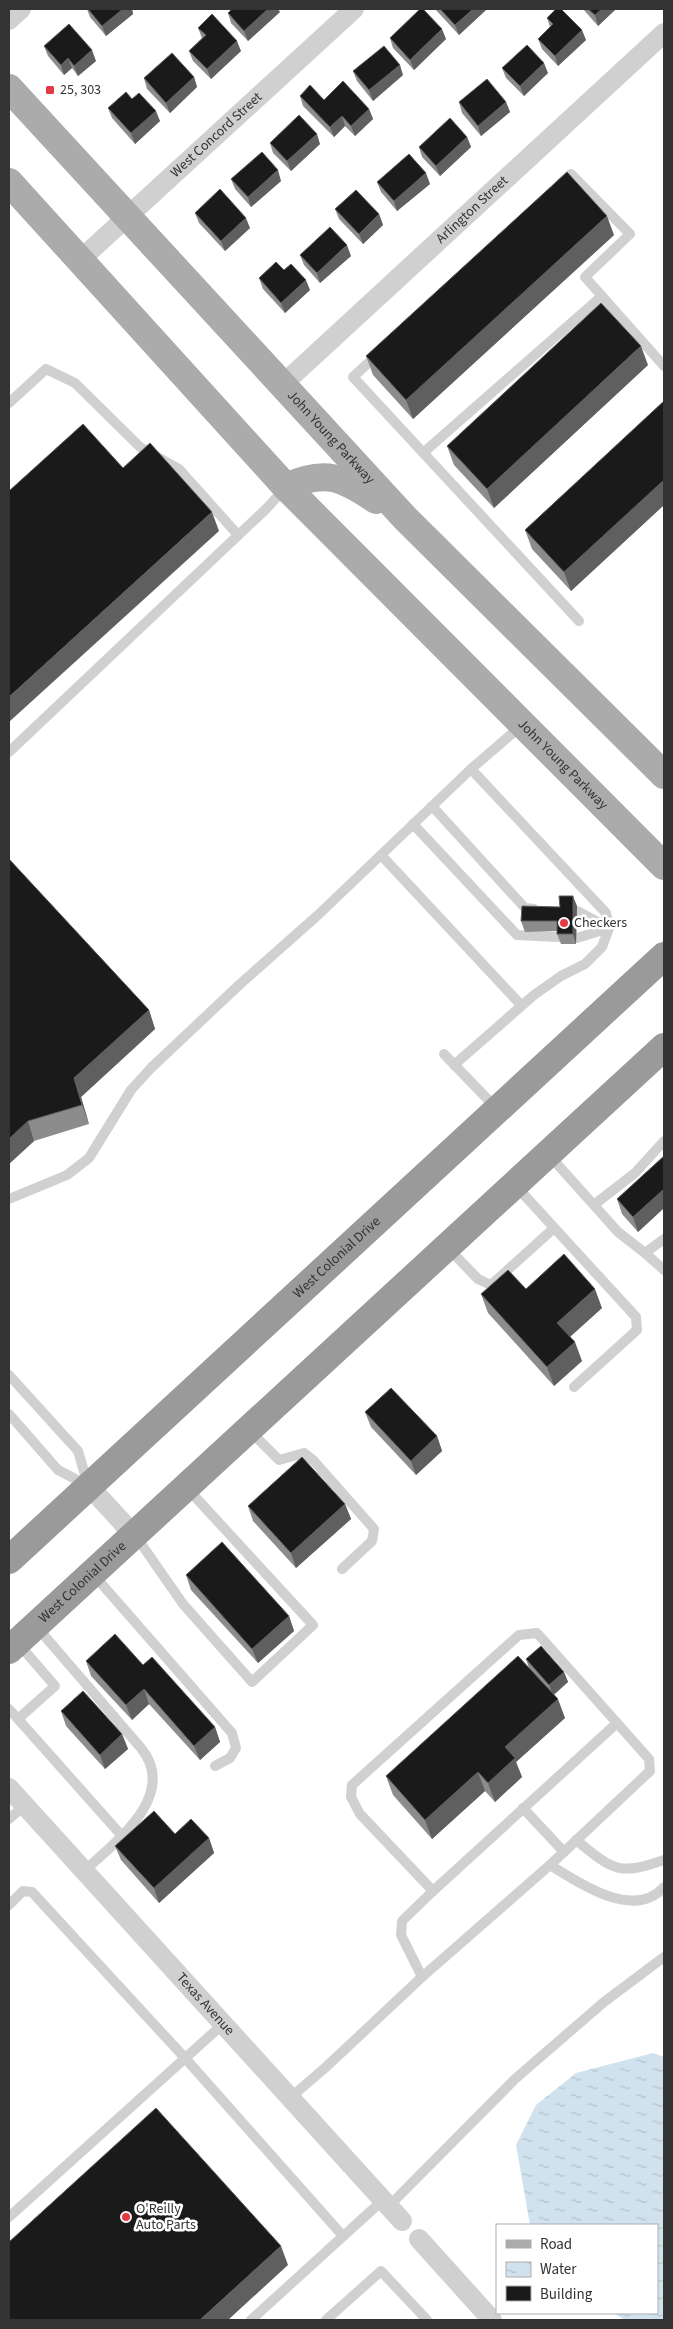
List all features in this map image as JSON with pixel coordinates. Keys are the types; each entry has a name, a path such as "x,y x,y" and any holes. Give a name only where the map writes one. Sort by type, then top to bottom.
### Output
{"highway":[{"name":"West Colonial Drive","path":"9,1560 664,956"},
{"name":"West Colonial Drive","path":"21,1639 446,1246 660,1054"}],"main road":[{"name":"John Young Parkway","path":"9,88 405,518 661,765"},
{"name":"John Young Parkway","path":"9,182 286,487 664,866"},
{"path":"286,487 306,478 328,476 353,485 405,518"}],"street":[{"path":"9,20 20,9"},
{"name":"West Concord Street","path":"80,260 354,9"},
{"name":"Arlington Street","path":"282,386 664,34"},
{"path":"89,1486 134,1535"},
{"name":"Texas Avenue","path":"9,1788 402,2222"},
{"path":"419,2239 492,2320"}],"lane":[{"path":"549,194 571,174 630,234 585,277 664,366"},
{"path":"423,453 602,296"},
{"path":"389,343 353,377 579,621"},
{"path":"9,403 46,369 75,383 140,447 178,469 238,535"},
{"path":"9,752 238,535 286,487"},
{"path":"9,1199 67,1175 88,1158 131,1090 151,1068 471,769 523,725"},
{"path":"454,1065 521,1005 561,976 585,964 602,947 609,928 606,914 471,769"},
{"path":"432,806 524,908 577,911 609,928"},
{"path":"414,824 517,935 577,938 609,928"},
{"path":"381,855 521,1005"},
{"path":"444,1054 497,1109"},
{"path":"596,1204 635,1173 664,1142"},
{"path":"547,1154 596,1204 618,1232 664,1270"},
{"path":"514,1184 636,1317 637,1330 574,1387"},
{"path":"446,1246 478,1279 491,1285 554,1228"},
{"path":"645,1253 664,1238"},
{"path":"9,1375 78,1451 89,1486"},
{"path":"9,1414 58,1470 89,1486"},
{"path":"248,1430 279,1460 304,1453 314,1461 374,1529 372,1541 342,1569"},
{"path":"134,1535 184,1604 252,1682 313,1625 186,1487"},
{"path":"92,1573 232,1733 236,1748 230,1758 215,1766"},
{"path":"290,2098 422,1977 550,1865 650,1770 649,1759 537,1633 519,1635 352,1785 351,1797 360,1814 433,1891"},
{"path":"18,1719 55,1686 21,1639"},
{"path":"21,1639 150,1760 154,1772 152,1790 140,1817 84,1871"},
{"path":"9,1708 122,1836"},
{"path":"422,1977 401,1935 402,1921 616,1722"},
{"path":"9,1819 24,1806"},
{"path":"523,1808 564,1852"},
{"path":"576,1840 614,1868 635,1869 664,1860"},
{"path":"550,1865 590,1890 614,1898 642,1899 664,1887"},
{"path":"9,1904 23,1891 32,1892 185,2058 343,2236"},
{"path":"251,2320 343,2236 386,2203 516,2079 604,2002 664,1957"},
{"path":"9,2217 223,2024"},
{"path":"326,2320 381,2270 427,2320"}],"water":[{"path":"653,2053 664,2057 664,2320 625,2320 615,2314 658,2314 658,2224 530,2224 516,2145 536,2105 576,2073"}],"building":[{"path":"88,9 123,9 102,26"},
{"path":"232,9 268,9 244,31 228,13"},
{"path":"420,9 423,9 442,29 410,60 390,38"},
{"path":"440,9 473,9 455,25"},
{"path":"556,9 561,9 582,30 555,56 538,39 553,24 547,18"},
{"path":"588,9 602,9 595,15"},
{"path":"212,14 237,41 207,69 189,51 206,35 198,28"},
{"path":"69,24 92,50 74,66 68,58 61,65 44,46"},
{"path":"527,45 544,63 520,86 502,68"},
{"path":"384,46 400,65 369,90 353,71"},
{"path":"172,53 194,77 166,103 144,78"},
{"path":"487,79 506,102 478,126 459,102"},
{"path":"343,81 369,109 351,126 342,116 330,127 300,96 310,85 324,100"},
{"path":"126,92 132,99 139,93 156,111 131,133 108,108"},
{"path":"299,115 317,134 287,161 270,143"},
{"path":"450,118 467,137 436,166 419,147"},
{"path":"262,152 278,170 248,197 231,179"},
{"path":"409,154 426,173 394,201 377,182"},
{"path":"567,172 607,216 406,400 366,356"},
{"path":"220,189 246,218 221,241 195,213"},
{"path":"356,190 379,214 359,234 335,209"},
{"path":"330,227 347,245 317,273 300,255"},
{"path":"276,262 284,270 291,264 306,280 281,303 259,278"},
{"path":"601,303 641,346 487,489 447,446"},
{"path":"664,401 664,480 564,572 525,530"},
{"path":"83,424 123,468 150,443 212,512 9,697 9,491"},
{"path":"9,859 149,1010 74,1078 82,1105 28,1121 9,1139"},
{"path":"559,896 573,896 573,934 557,934 557,921 521,921 522,906 560,907"},
{"path":"664,1156 664,1189 633,1217 617,1199"},
{"path":"564,1254 595,1289 557,1323 575,1342 547,1367 481,1294 508,1270 526,1289"},
{"path":"391,1388 437,1436 411,1461 365,1412"},
{"path":"302,1457 345,1504 291,1553 248,1506"},
{"path":"222,1542 289,1616 252,1649 186,1575"},
{"path":"115,1634 143,1665 152,1657 215,1727 194,1746 144,1689 126,1705 86,1661"},
{"path":"541,1646 564,1672 549,1685 526,1659"},
{"path":"518,1656 558,1699 505,1747 515,1758 488,1783 478,1772 425,1820 386,1776"},
{"path":"83,1691 122,1734 100,1755 61,1711"},
{"path":"154,1811 175,1834 191,1819 209,1838 154,1888 115,1846"},
{"path":"156,2108 281,2246 200,2320 9,2320 9,2242"}],"place":[{"name":"25, 303","path":"50,90"},
{"name":"Checkers","path":"564,923"},
{"name":"O'Reilly Auto Parts","path":"126,2217"}]}
